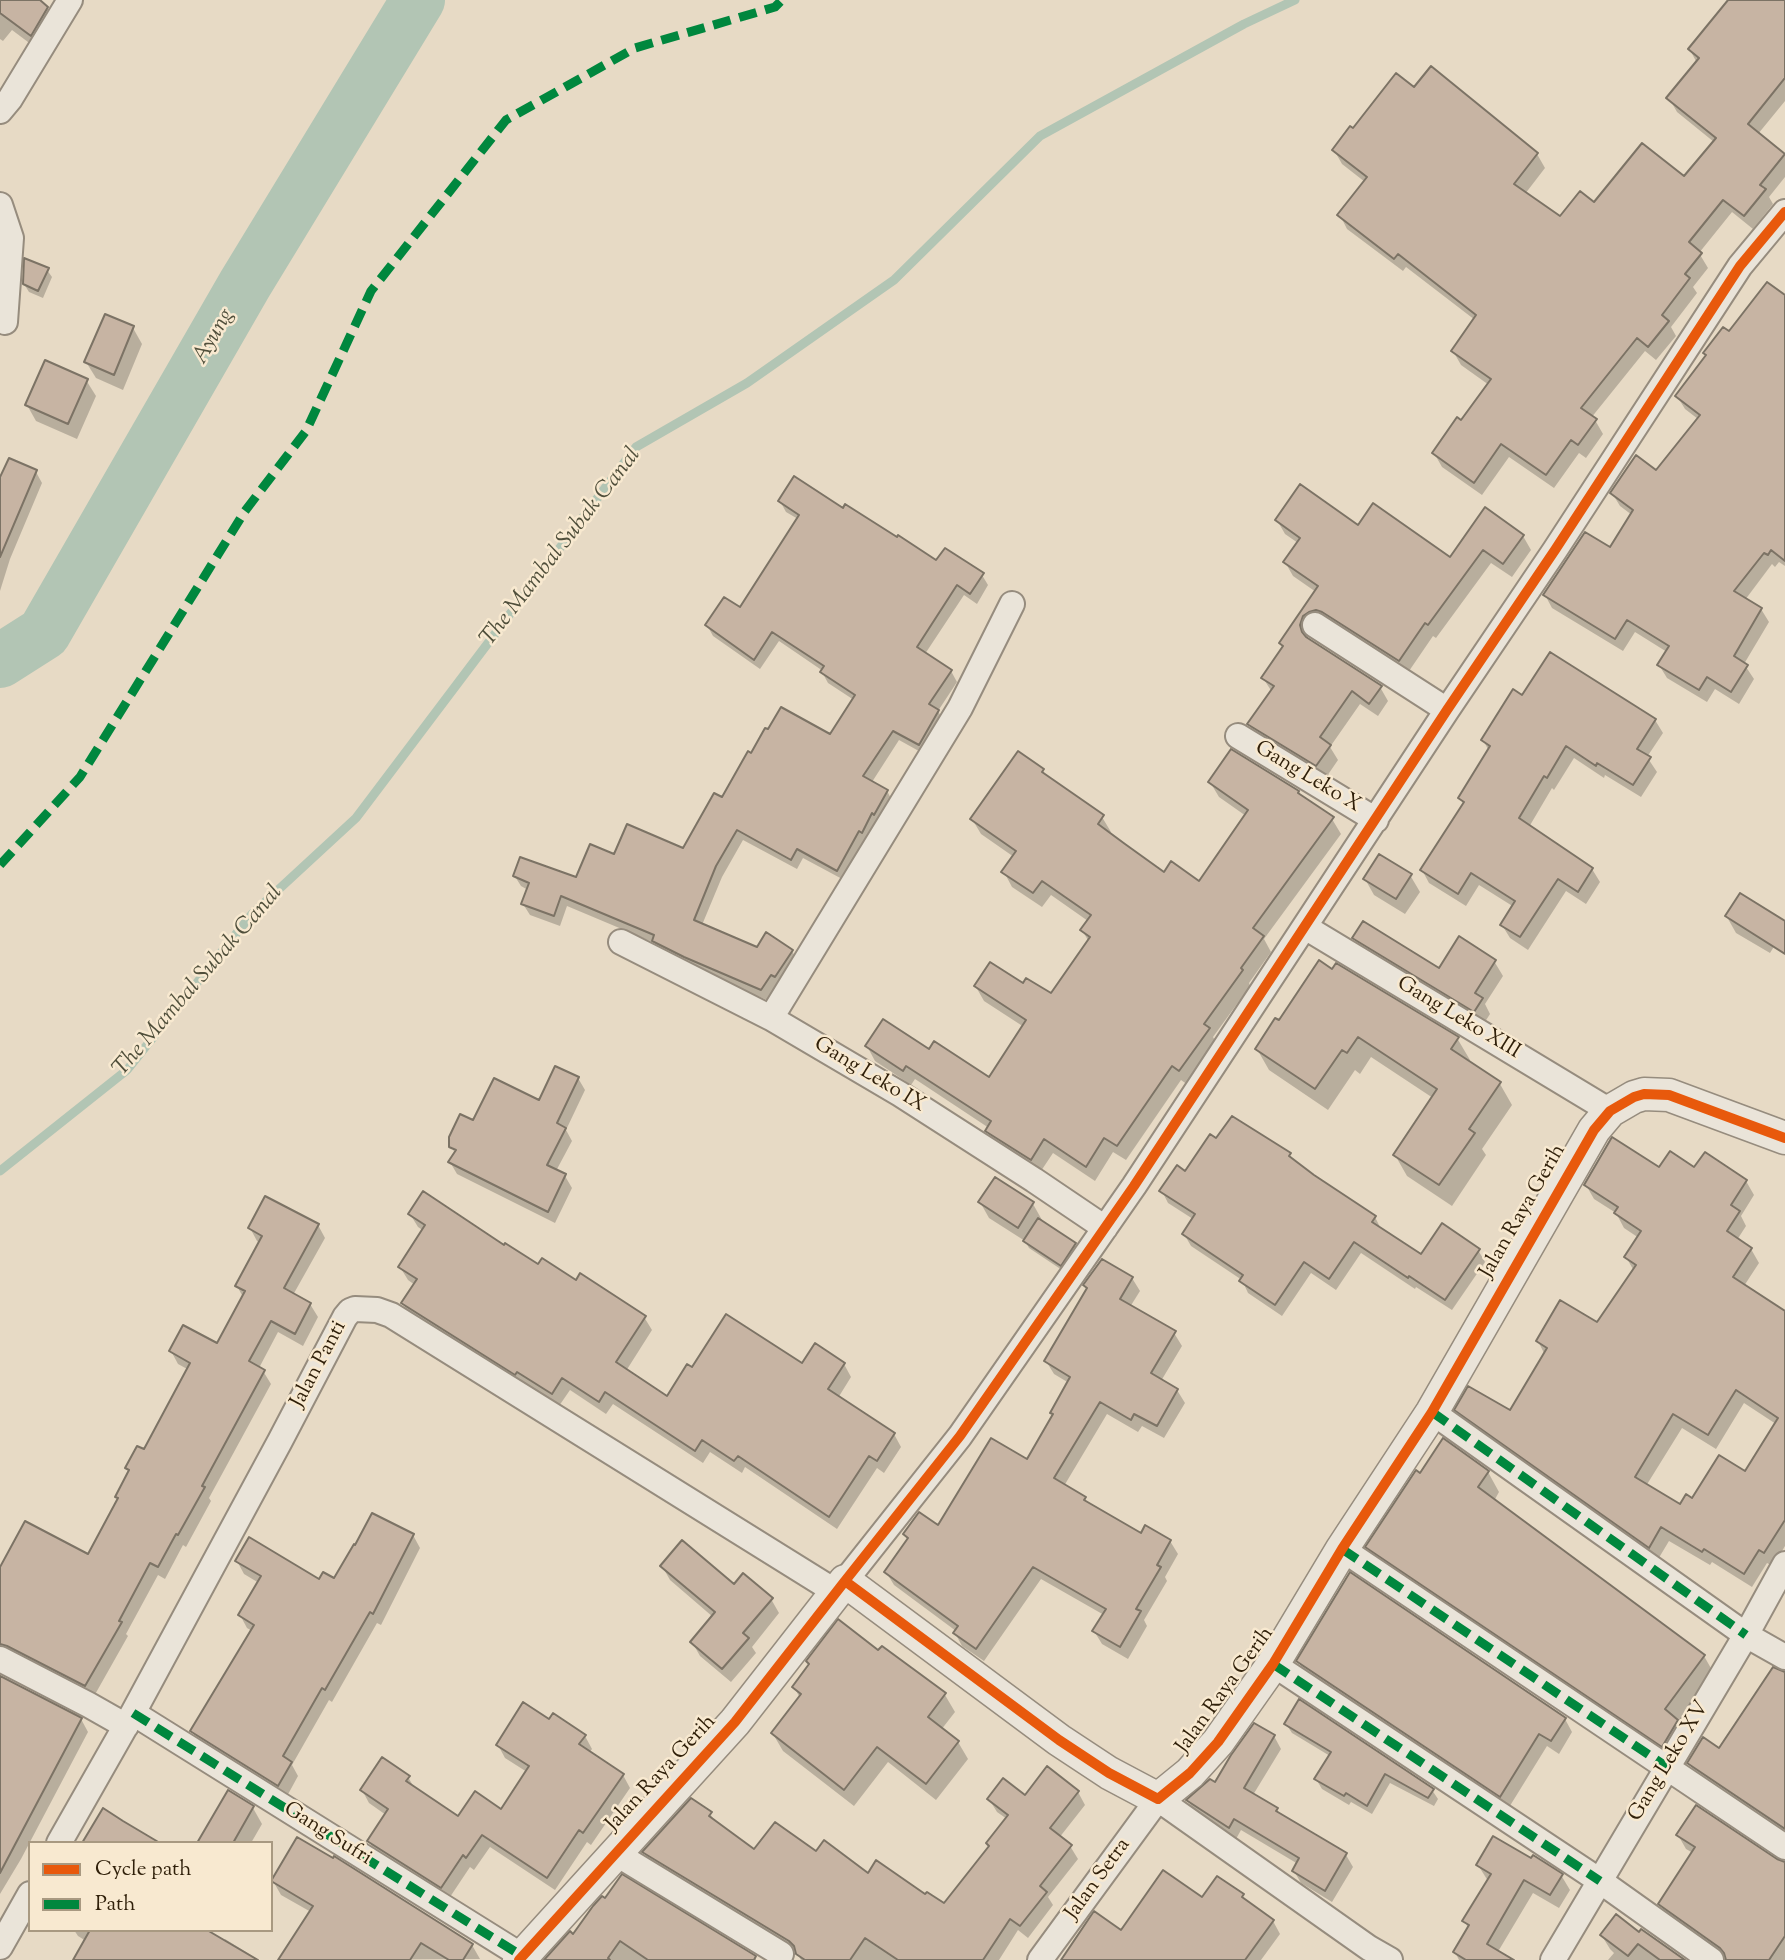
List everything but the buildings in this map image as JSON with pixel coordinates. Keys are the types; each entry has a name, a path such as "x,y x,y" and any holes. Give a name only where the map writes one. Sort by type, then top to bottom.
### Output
{"street":[{"path":"0,111 70,0"},
{"path":"0,205 11,238 5,322"},
{"path":"1373,1956 1158,1799 1110,1773 1059,1740 840,1587 960,1436 1135,1186 1740,266 1785,212"},
{"path":"771,1018 960,708 1012,604"},
{"path":"1315,625 1447,710"},
{"name":"Gang Leko X","path":"1238,736 1376,820"},
{"name":"Gang Leko XIII","path":"1305,927 1610,1111"},
{"name":"Gang Leko IX","path":"621,942 771,1018 900,1094 1105,1228"},
{"name":"Jalan Raya Gerih","path":"1158,1799 1190,1773 1218,1742 1273,1664 1342,1549 1432,1412 1594,1129 1610,1111 1644,1094 1669,1095 1785,1138"},
{"name":"Jalan Panti","path":"60,1841 129,1720 339,1328 350,1311 355,1309 377,1310 391,1315 840,1587"},
{"path":"1432,1412 1746,1635 1785,1657"},
{"path":"1342,1549 1785,1847"},
{"name":"Gang Leko XV","path":"1553,1960 1746,1635 1785,1564"},
{"name":"Jalan Raya Gerih","path":"521,1958 735,1722 840,1587"},
{"name":"Gang Sufri","path":"0,1659 89,1705 129,1720 521,1958"},
{"path":"1273,1664 1600,1881 1711,1960"},
{"name":"Jalan Setra","path":"1040,1960 1158,1799"},
{"path":"615,1853 781,1954"},
{"path":"0,1947 28,1898"}],"waterway":[{"name":"Ayung","path":"0,661 44,633 245,284 418,0"},
{"name":"The Mambal Subak Canal","path":"0,1171 127,1070 252,914 356,818 636,447 747,383 894,280 1040,136 1244,24 1295,0"}],"marked path":[{"path":"0,865 80,777 245,511 306,431 371,291 506,120 635,48 775,7 782,0"},
{"path":"1432,1412 1746,1635"},
{"path":"1342,1549 1667,1767"},
{"path":"1273,1664 1600,1881"},
{"path":"133,1713 522,1956"}],"cycle path":[{"path":"845,1581 960,1436 1134,1186 1740,266 1785,212"},
{"path":"519,1960 735,1722 845,1581 1059,1740 1109,1773 1158,1799 1190,1773 1218,1742 1273,1664 1342,1549 1432,1412 1594,1130 1610,1111 1644,1094 1669,1095 1785,1138"}]}
